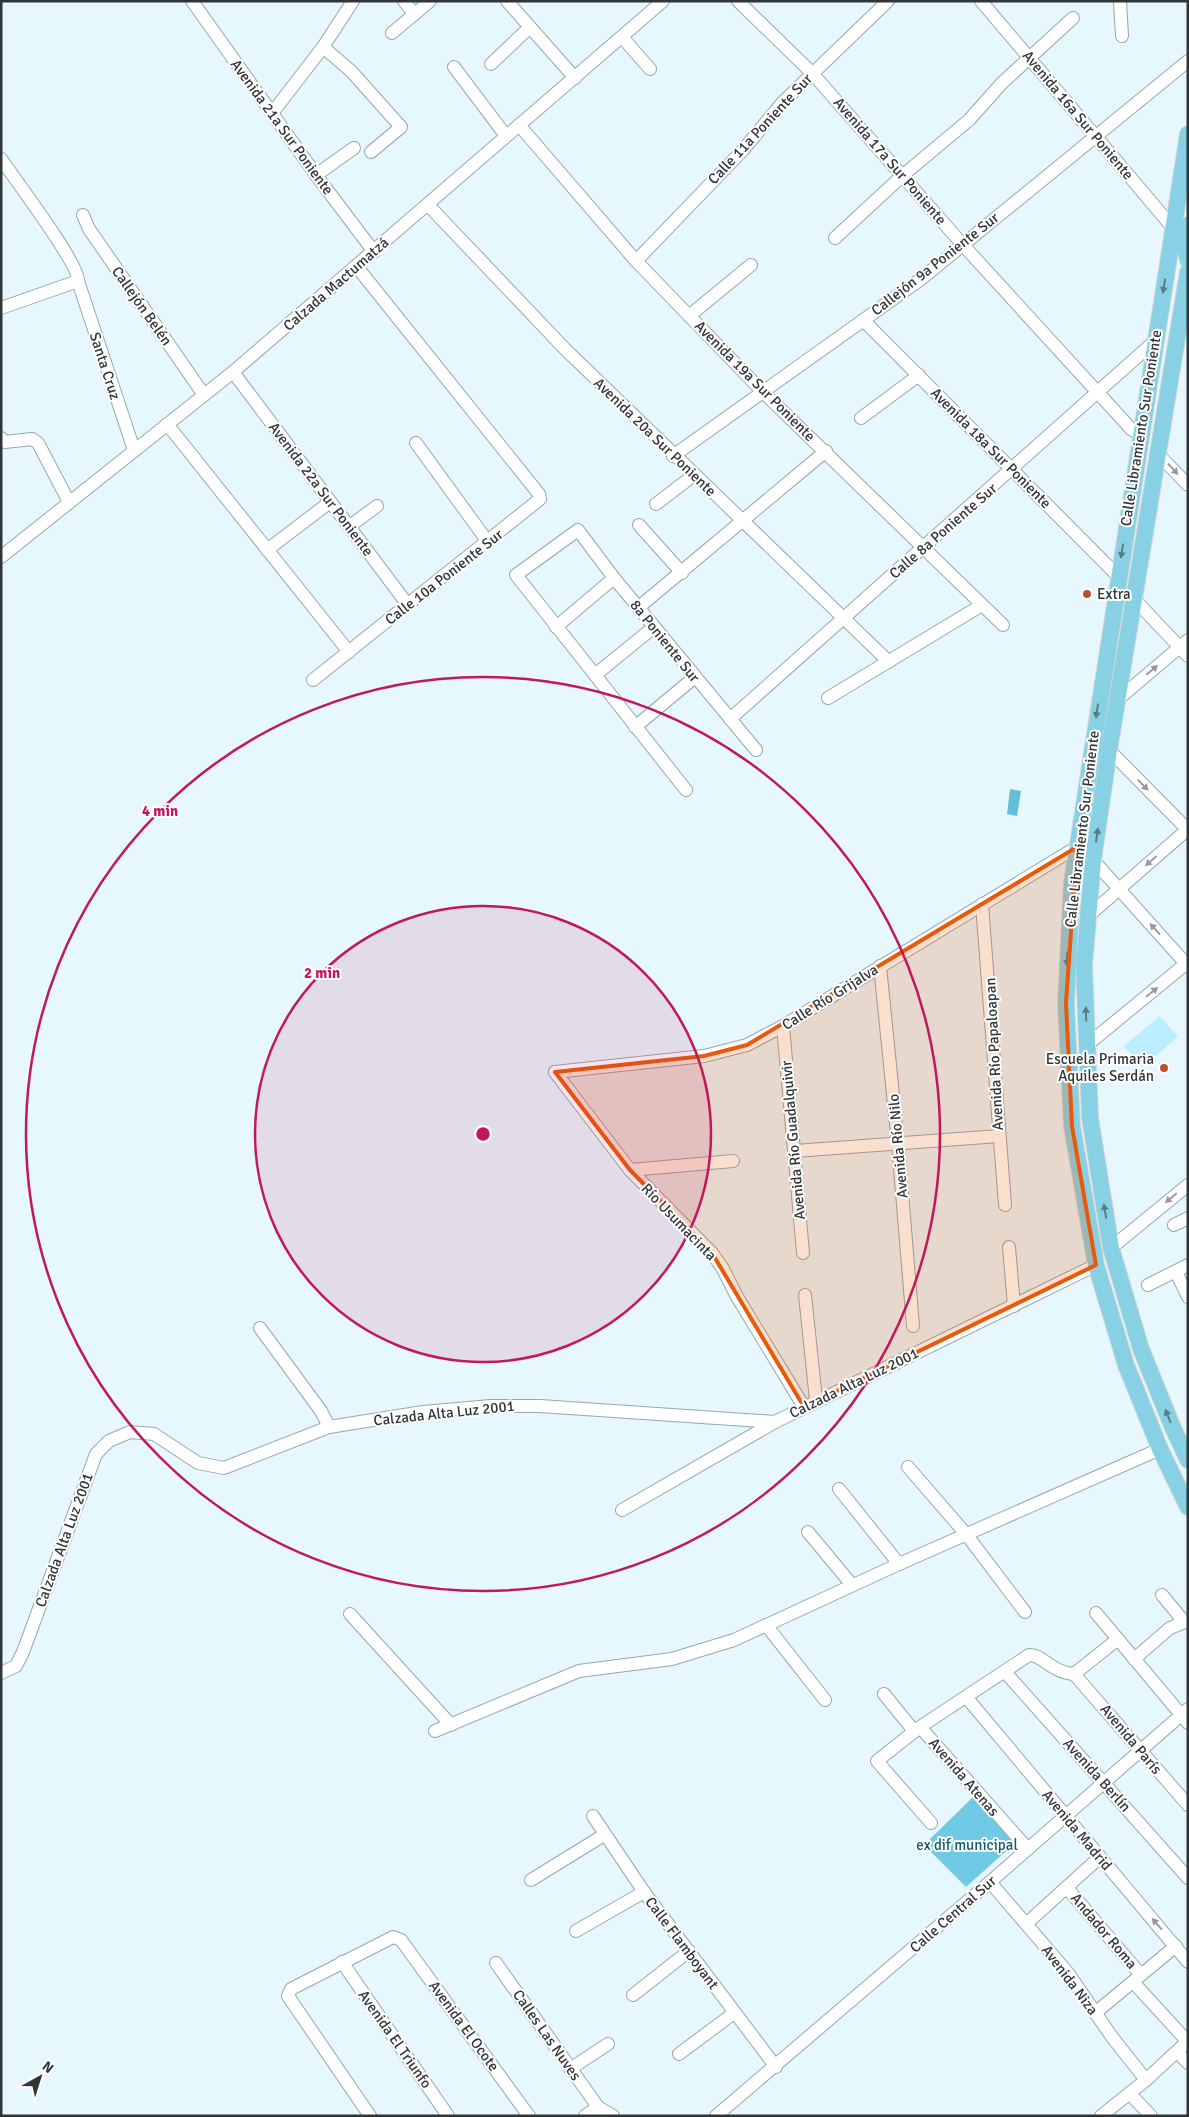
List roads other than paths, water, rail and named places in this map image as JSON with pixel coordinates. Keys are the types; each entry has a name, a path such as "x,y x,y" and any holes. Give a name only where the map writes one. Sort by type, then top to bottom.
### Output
{"main road":[{"name":"Calle Libramiento Sur Poniente","path":"1188,134 1181,227 1188,260"},
{"name":"Calle Libramiento Sur Poniente","path":"1169,257 1178,242 1188,181"},
{"name":"Calle Libramiento Sur Poniente","path":"1181,227 1169,257 1077,847 1072,883 1066,1003 1072,1126 1096,1265 1126,1365 1160,1449 1188,1507"},
{"name":"Calle Libramiento Sur Poniente","path":"1188,272 1184,311 1116,700 1093,860 1084,965 1090,1118 1111,1248 1142,1349 1173,1428 1188,1460"}],"street":[{"name":"Avenida 21a Sur Poniente","path":"192,1 273,112 316,175 374,252"},
{"path":"273,112 323,47 353,1"},
{"path":"404,1 414,14"},
{"path":"392,33 430,1"},
{"path":"507,1 574,78"},
{"name":"Calzada Mactumatzá","path":"1,557 233,372 357,267 663,1"},
{"name":"Avenida 17a Sur Poniente","path":"738,1 812,73 963,245 1132,430 1140,434"},
{"name":"Calle 11a Poniente Sur","path":"636,261 743,150 782,103 888,1"},
{"name":"Avenida 16a Sur Poniente","path":"981,1 1095,136 1181,227"},
{"path":"1120,1 1122,36"},
{"path":"835,238 902,176 969,120 1029,58 1073,18"},
{"path":"491,64 530,27"},
{"path":"622,37 650,69"},
{"path":"323,47 351,71 401,128 371,152"},
{"name":"Callejón 9a Poniente Sur","path":"673,456 921,279 1188,61"},
{"path":"454,67 506,136"},
{"name":"Avenida 19a Sur Poniente","path":"519,125 636,261 763,392 826,451 1003,625"},
{"path":"316,175 354,148"},
{"name":"Santa Cruz","path":"1,159 63,248 79,275 78,281 134,450"},
{"name":"Avenida 20a Sur Poniente","path":"428,205 564,349 889,662"},
{"name":"Callejón Belén","path":"83,215 89,229 204,395"},
{"path":"690,316 751,265"},
{"name":"Calle 10a Poniente Sur","path":"313,680 540,499 539,494 357,267"},
{"path":"1,308 78,281"},
{"name":"Avenida 18a Sur Poniente","path":"863,320 1118,576"},
{"name":"Calle 8a Poniente Sur","path":"730,719 1155,341"},
{"name":"Avenida 22a Sur Poniente","path":"233,372 408,605"},
{"path":"861,418 919,375"},
{"path":"168,424 349,652"},
{"path":"1,438 5,442 32,439 38,443 69,502"},
{"path":"416,443 488,542"},
{"path":"639,608 826,451"},
{"path":"1158,453 1188,485"},
{"path":"656,504 694,475"},
{"path":"267,550 330,502"},
{"path":"350,526 377,506"},
{"path":"639,526 682,572"},
{"name":"8a Poniente Sur","path":"556,627 516,575 578,530 614,578 756,750"},
{"path":"614,578 556,627 686,790"},
{"path":"1116,700 1185,647 1134,599"},
{"path":"828,698 982,605"},
{"path":"595,676 654,627"},
{"path":"635,727 695,677"},
{"path":"1087,917 1188,830 1109,750"},
{"name":"Calle Río Grijalva","path":"555,1072 704,1056 747,1045 784,1026 1077,847"},
{"path":"1087,1045 1187,964 1093,860"},
{"name":"Avenida Río Papaloapan","path":"982,904 989,974 1005,1205"},
{"name":"Avenida Río Nilo","path":"880,966 898,1144 913,1326"},
{"name":"Avenida Río Guadalquivir","path":"784,1026 803,1254"},
{"name":"Río Usumacinta","path":"555,1072 630,1170 712,1253 804,1408"},
{"path":"795,1151 999,1136"},
{"path":"630,1170 733,1161"},
{"path":"1111,1248 1188,1185"},
{"path":"1174,1224 1188,1218"},
{"path":"1009,1247 1014,1306"},
{"name":"Calzada Alta Luz 2001","path":"1,1673 16,1666 96,1454 109,1441 130,1432 154,1434 198,1463 224,1468 329,1427 423,1412 491,1406 540,1406 775,1422 816,1400 1096,1265"},
{"path":"1148,1285 1188,1265"},
{"path":"1176,1272 1188,1297"},
{"path":"805,1296 816,1400"},
{"path":"260,1328 321,1411 329,1427"},
{"path":"622,1510 775,1422"},
{"path":"435,1731 579,1671 672,1660 716,1647 1160,1449"},
{"path":"908,1467 966,1534 1025,1612"},
{"path":"839,1489 899,1564"},
{"path":"808,1532 852,1585"},
{"path":"1162,1595 1181,1618 1188,1635"},
{"path":"1096,1613 1185,1716"},
{"path":"350,1614 451,1725"},
{"path":"1134,1659 1183,1622"},
{"path":"766,1625 826,1700"},
{"path":"931,1823 877,1761 917,1729 967,1698 1029,1655 1036,1655 1055,1670 1074,1674 1118,1639"},
{"name":"Avenida Berlín","path":"1005,1672 1187,1874"},
{"name":"Avenida París","path":"1074,1674 1188,1805"},
{"name":"Avenida Atenas","path":"884,1694 1028,1849"},
{"name":"Avenida Madrid","path":"967,1698 1188,1962"},
{"name":"Calle Central Sur","path":"716,2116 776,2067 1140,1751 1185,1716"},
{"name":"Calle Flamboyant","path":"593,1816 604,1836 644,1892 776,2067"},
{"path":"532,1880 604,1836"},
{"path":"1026,1924 1100,1858"},
{"name":"Avenida Niza","path":"990,1882 1068,1973 1095,2013 1146,2080"},
{"name":"Andador Roma","path":"1067,1888 1137,1979 1188,2041"},
{"path":"576,1931 644,1892"},
{"name":"Avenida El Ocote","path":"342,1962 393,1937 397,1937 530,2116"},
{"path":"1095,2013 1176,1946"},
{"path":"633,1995 689,1951"},
{"path":"342,1962 291,1989 288,1996 370,2116"},
{"name":"Avenida El Triunfo","path":"342,1962 448,2116"},
{"name":"Calles Las Nuves","path":"496,1963 600,2111 613,2116"},
{"path":"679,2054 734,2012"},
{"path":"1101,2116 1130,2094 1188,2041"},
{"path":"570,2069 608,2044"},
{"path":"1176,2052 1188,2063"},
{"path":"1130,2094 1151,2116"},
{"path":"585,2116 600,2111"}],"place":[{"name":"Extra","path":"1087,594"},
{"name":"Escuela Primaria Aquiles Serdán","path":"1164,1068"}],"park label":[{"name":"ex dif municipal","path":"967,1845"}]}
